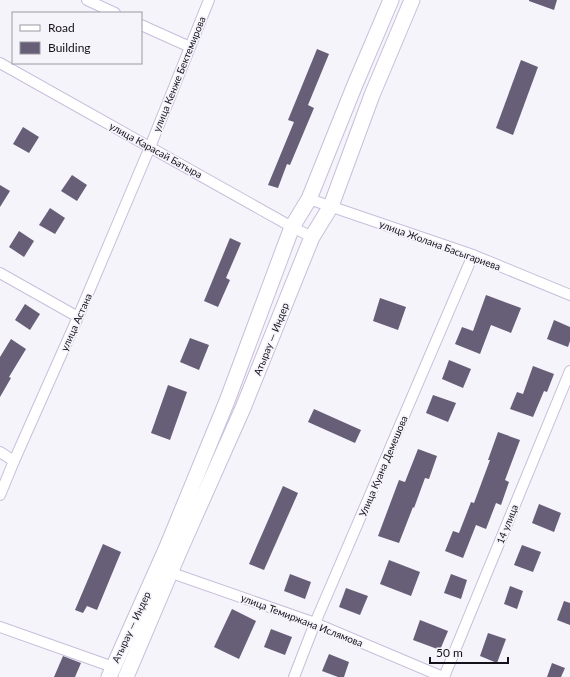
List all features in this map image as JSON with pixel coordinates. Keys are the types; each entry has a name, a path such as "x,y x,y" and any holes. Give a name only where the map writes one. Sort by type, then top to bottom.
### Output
{"main road":[{"name":"Атырау — Индер","path":"126,677 292,227 309,199 391,0"},
{"name":"Атырау — Индер","path":"111,672 164,571 179,552 243,408 312,237 331,206 372,95 412,0"}],"street":[{"path":"87,0 113,12"},
{"name":"улица Кенже Бектемирова","path":"150,147 209,0"},
{"path":"142,25 190,47"},
{"name":"улица Карасай Батыра","path":"0,63 312,237"},
{"name":"улица Астана","path":"0,496 150,147"},
{"name":"улица Жолана Басыгариева","path":"309,199 473,255 570,295"},
{"name":"Улица Куана Демешова","path":"294,677 315,624 473,255"},
{"path":"0,273 78,317"},
{"name":"14 улица","path":"444,677 570,371"},
{"path":"0,452 14,461"},
{"name":"улица Темиржана Ислямова","path":"164,571 315,624 444,677"},
{"path":"0,627 111,672"}],"building":[{"path":"529,0 557,0 554,10"},
{"path":"317,49 329,54 308,105 314,108 290,165 287,164 278,188 268,185 294,122 288,120"},
{"path":"521,60 538,67 513,135 496,128"},
{"path":"23,127 39,137 29,153 13,144"},
{"path":"72,175 87,185 77,201 61,191"},
{"path":"0,185 10,191 0,207"},
{"path":"50,208 65,218 55,234 39,225"},
{"path":"19,231 34,241 24,257 9,247"},
{"path":"230,238 241,243 226,278 230,280 218,307 204,301"},
{"path":"486,295 521,308 511,333 491,325 480,354 455,344 462,327 473,331"},
{"path":"380,298 406,307 398,330 373,321"},
{"path":"25,304 40,314 30,330 15,320"},
{"path":"554,320 570,327 570,341 568,347 547,339"},
{"path":"190,338 209,345 199,370 180,362"},
{"path":"11,339 26,349 9,377 11,378 0,397 0,357"},
{"path":"449,360 471,369 463,388 442,379"},
{"path":"533,366 554,374 547,392 544,391 533,417 510,409 517,392 523,394"},
{"path":"168,385 187,392 170,440 151,433"},
{"path":"433,395 456,403 448,422 426,413"},
{"path":"314,409 361,430 355,443 308,422"},
{"path":"498,432 520,440 505,480 509,482 501,505 496,503 486,529 476,525 463,558 445,551 453,531 459,533 471,502 474,503 490,460 488,460"},
{"path":"418,449 437,456 429,479 425,478 399,543 378,536 399,480 405,482"},
{"path":"283,486 298,493 264,570 249,564"},
{"path":"539,504 561,513 554,532 532,523"},
{"path":"103,544 121,552 97,610 87,606 83,613 75,610"},
{"path":"522,545 541,552 533,572 514,565"},
{"path":"389,560 420,572 411,596 380,584"},
{"path":"290,574 311,582 305,599 284,591"},
{"path":"451,574 467,580 461,599 444,593"},
{"path":"510,586 523,591 517,609 504,604"},
{"path":"346,588 368,596 360,615 339,607"},
{"path":"564,601 570,603 570,625 557,620"},
{"path":"232,609 256,621 239,659 214,647"},
{"path":"420,620 448,631 440,650 413,640"},
{"path":"271,629 292,637 285,655 264,647"},
{"path":"488,633 506,639 497,663 480,656"},
{"path":"329,654 349,662 344,677 338,677 322,671"},
{"path":"63,656 81,663 75,677 54,677"},
{"path":"552,663 565,668 561,677 547,677"}]}
